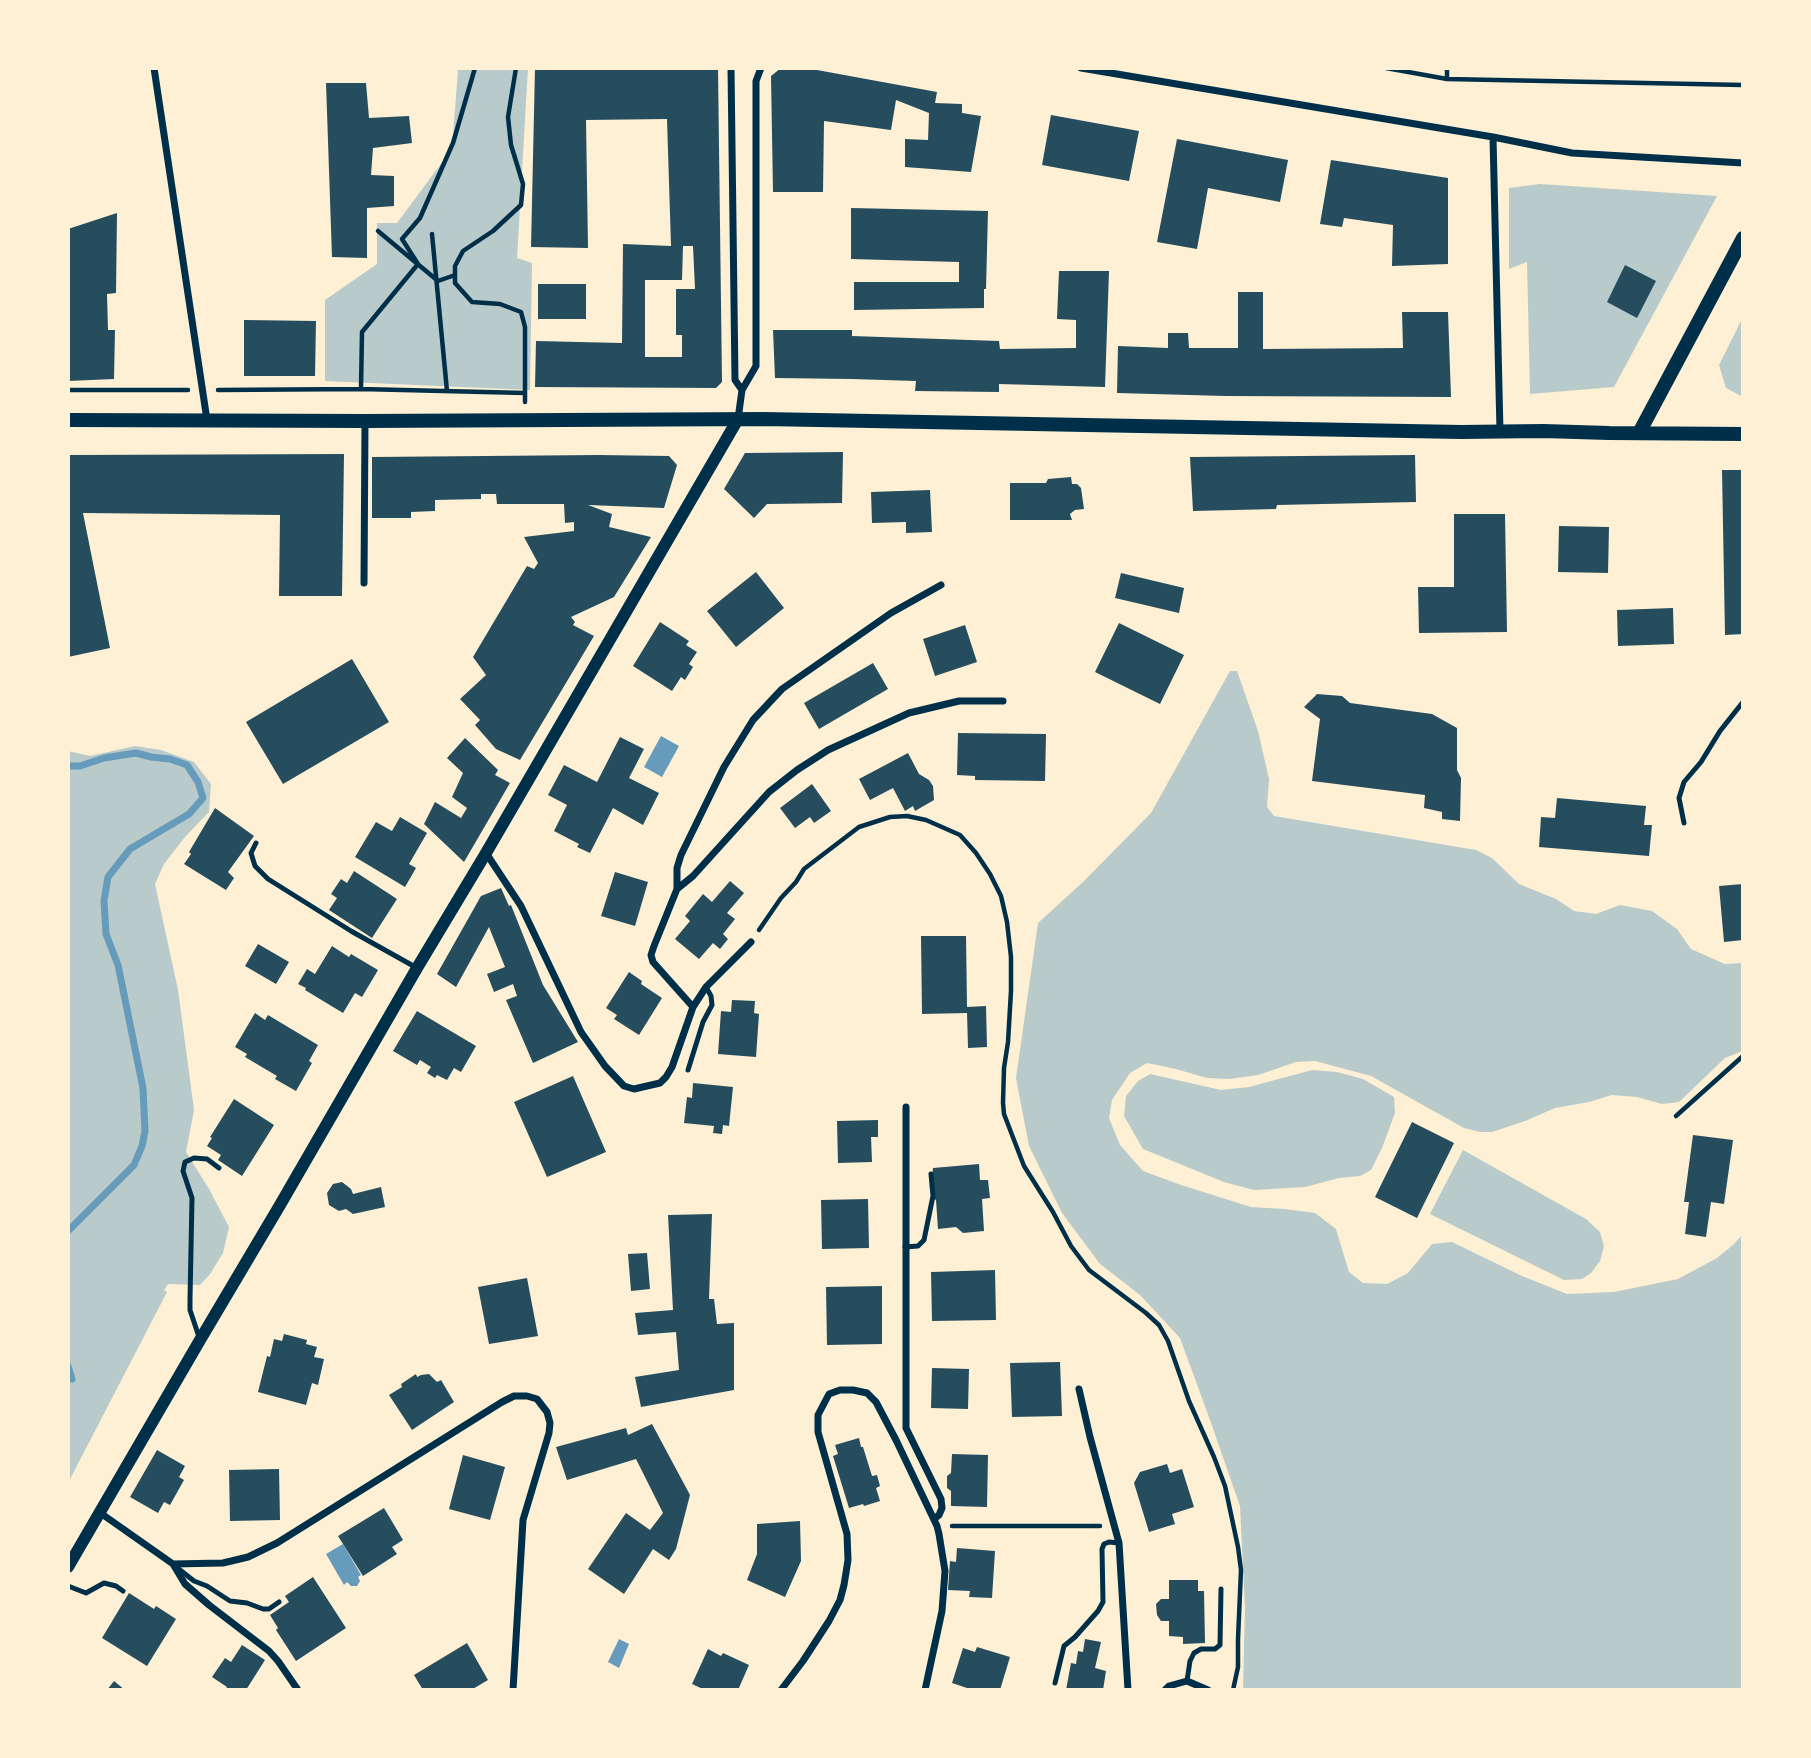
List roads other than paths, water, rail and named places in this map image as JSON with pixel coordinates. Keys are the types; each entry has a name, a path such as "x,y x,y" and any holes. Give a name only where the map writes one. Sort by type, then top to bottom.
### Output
{"main road":[{"path":"1639,433 1743,238"},
{"path":"68,420 737,419 1461,432 1743,434"}],"street":[{"path":"154,68 207,421"},
{"path":"731,68 735,380 742,390"},
{"path":"68,1567 737,419 742,390 756,366 756,81 761,68"},
{"path":"1081,68 1493,136 1572,153 1743,163"},
{"path":"1493,136 1500,431"},
{"path":"364,583 365,421"},
{"path":"693,1007 661,972 651,955 677,889 677,867 681,855 724,767 753,720 782,689 891,613 941,585"},
{"path":"677,889 693,876 769,792 828,750 909,712 958,701 1003,701"},
{"path":"486,853 522,906 581,1032 604,1066 624,1086 643,1088 660,1083 666,1077 693,1007 706,988 751,942"},
{"path":"905,1107 906,1428 941,1499 942,1508 935,1523"},
{"path":"1079,1389 1119,1543 1128,1690"},
{"path":"781,1690 815,1644 840,1600 848,1560 847,1534 818,1432 818,1415 829,1394 840,1390 867,1393 876,1402 935,1523 945,1572 942,1611 925,1690"},
{"path":"173,1564 223,1563 248,1557 276,1543 502,1402 514,1396 537,1399 547,1412 550,1423 523,1520 513,1690"},
{"path":"99,1513 173,1564 185,1584 269,1651 298,1690"},
{"path":"1165,1690 1169,1686 1187,1681 1208,1690"}],"lane":[{"path":"1684,823 1679,798 1684,782 1743,702"},
{"path":"256,843 251,853 255,866 268,878 351,931 417,968"},
{"path":"688,1070 703,1022 712,1005 706,988"},
{"path":"200,1339 190,1311 192,1198 183,1171 185,1162 194,1158 207,1159 219,1168"},
{"path":"905,1247 918,1246 924,1240 933,1196 931,1174"},
{"path":"1055,1683 1064,1646 1075,1637 1103,1602 1104,1544 1119,1543"},
{"path":"173,1564 194,1581 230,1601 263,1609 269,1609 279,1602"},
{"path":"68,1586 86,1593 104,1583 123,1591"},
{"path":"1187,1681 1194,1653 1201,1649 1215,1649 1220,1645 1220,1589"}],"water":[{"path":"661,736 679,746 662,777 644,767"},
{"path":"343,1544 361,1575 358,1577 360,1581 357,1586 351,1586 347,1582 344,1585 326,1554"},
{"path":"619,1639 629,1644 619,1668 608,1662"}],"waterway":[{"path":"68,766 80,766 104,758 136,753 170,759 187,765 198,782 203,798 189,814 130,849 108,877 104,901 106,934 118,965 143,1088 145,1131 134,1165 68,1231"},
{"path":"68,1366 72,1379"}]}
